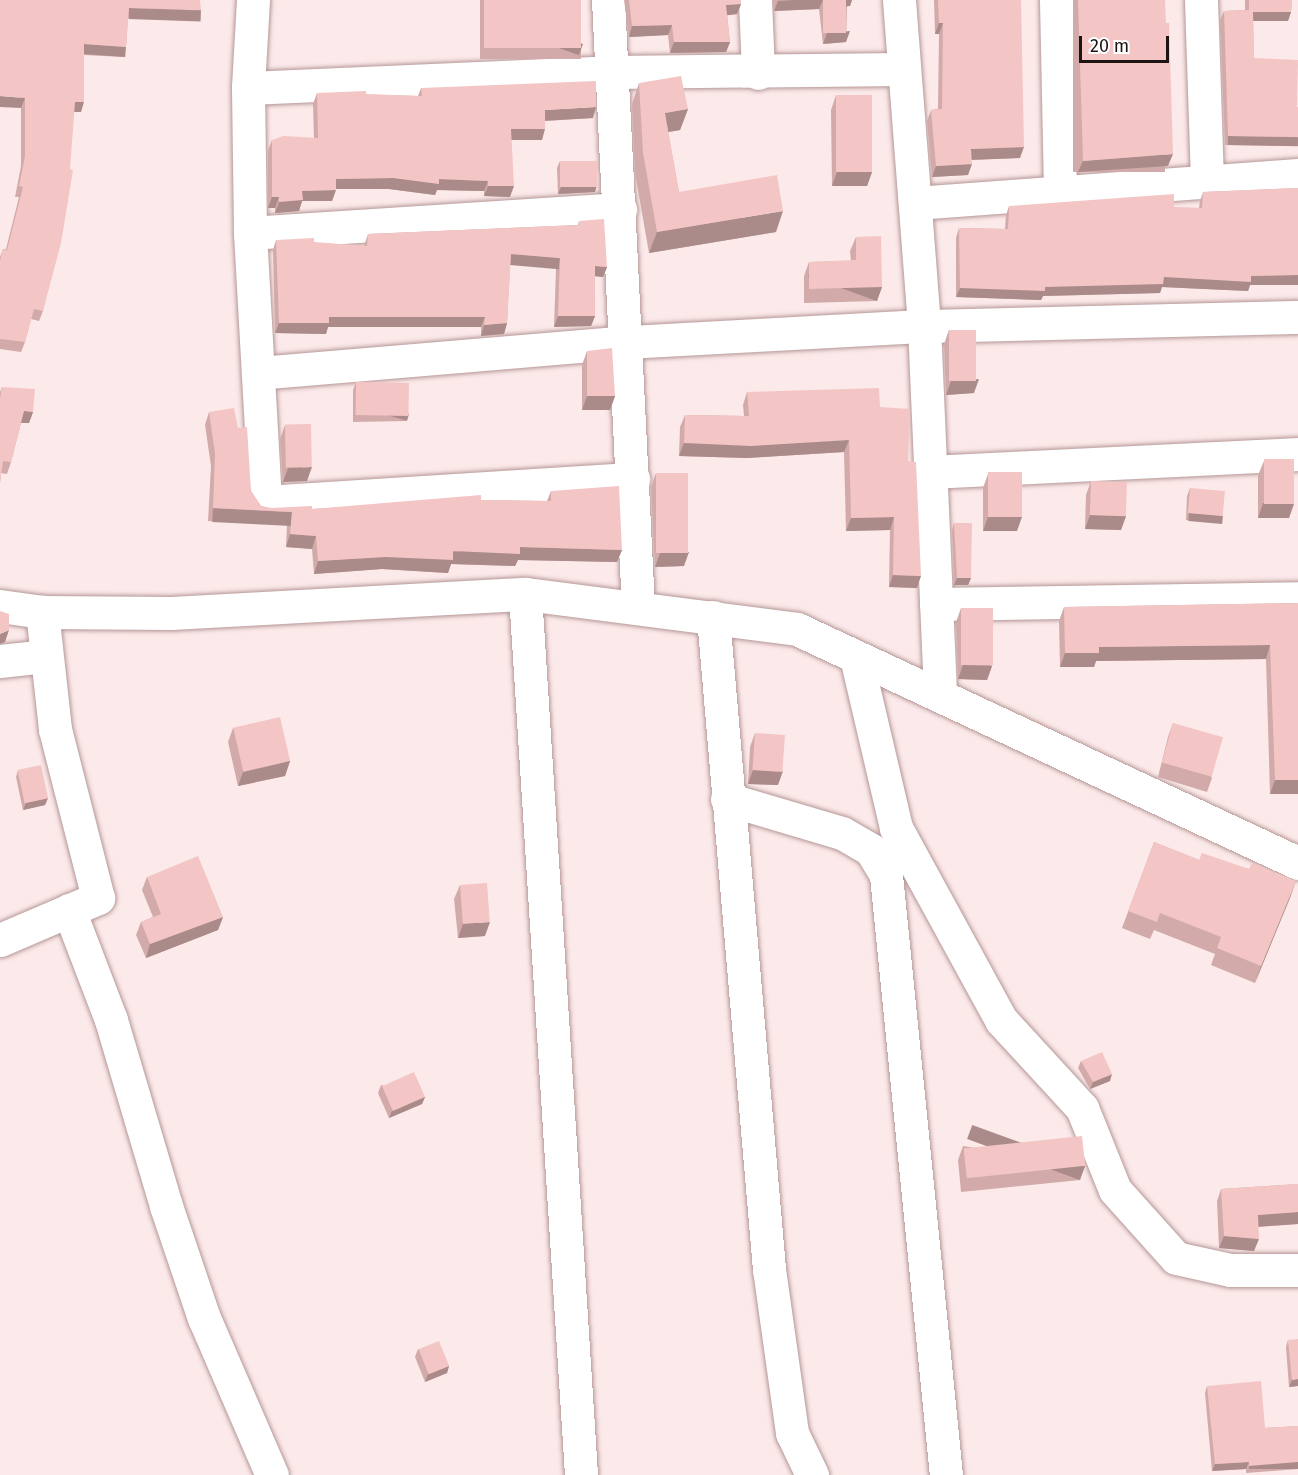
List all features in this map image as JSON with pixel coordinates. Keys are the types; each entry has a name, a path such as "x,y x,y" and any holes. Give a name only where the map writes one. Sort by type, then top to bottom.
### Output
{"street":[{"path":"253,0 248,88 250,233 266,502 633,479"},
{"path":"608,0 628,342 638,606"},
{"path":"755,0 758,73"},
{"path":"899,0 924,326 940,696"},
{"path":"1056,0 1060,193"},
{"path":"1201,0 1207,182"},
{"path":"248,88 611,72 758,73 904,69"},
{"path":"915,203 1298,175"},
{"path":"250,233 620,209"},
{"path":"258,373 628,342 924,326 1298,317"},
{"path":"930,472 1298,454"},
{"path":"525,594 581,1475"},
{"path":"0,606 42,612 171,613 525,594 638,606 797,629 1298,864"},
{"path":"936,604 1298,598"},
{"path":"0,940 98,898 55,729 45,656 42,612"},
{"path":"713,617 769,1269 792,1433 812,1475"},
{"path":"0,661 45,656"},
{"path":"856,657 896,828 1001,1020 1082,1108 1115,1190 1176,1258 1230,1269 1298,1270"},
{"path":"727,799 842,832 871,850 886,875 946,1475"},
{"path":"69,910 111,1020 166,1206 204,1318 272,1475"}],"building":[{"path":"0,0 200,0 201,10 129,8 126,47 84,44 84,102 75,102 70,169 73,170 61,243 43,311 34,309 25,342 0,339 0,261 3,249 7,250 23,187 19,186 25,156 25,98 0,96"},
{"path":"484,0 581,0 581,48 484,48"},
{"path":"629,0 741,0 741,4 726,5 730,42 674,42 672,25 632,26"},
{"path":"823,0 846,0 846,33 823,33"},
{"path":"938,0 1021,0 1024,147 971,149 972,164 936,166 931,110 942,109 943,23 939,23"},
{"path":"1078,0 1165,0 1166,23 1169,23 1173,154 1083,161"},
{"path":"1249,0 1292,0 1291,12 1253,12 1254,58 1298,60 1298,137 1228,136 1224,11 1249,10"},
{"path":"681,76 688,109 665,113 679,192 777,175 783,211 657,232 643,153 639,83"},
{"path":"596,81 596,107 545,110 545,129 511,129 514,186 488,186 488,181 439,179 439,184 393,178 336,179 336,190 302,191 303,200 279,202 279,197 272,197 272,140 283,136 318,138 317,93 366,91 366,94 422,96 421,88"},
{"path":"836,95 872,95 872,172 836,172"},
{"path":"560,161 597,161 597,187 560,187"},
{"path":"1298,188 1298,275 1251,276 1251,282 1164,277 1163,284 1045,287 1045,291 960,288 959,228 1008,229 1009,206 1174,194 1174,207 1202,208 1203,192"},
{"path":"604,219 607,267 595,266 595,316 558,316 560,258 511,254 507,323 484,325 485,317 329,317 329,323 279,323 276,240 314,238 314,242 367,246 368,234 579,225 579,221"},
{"path":"881,236 882,287 809,289 809,262 856,260 856,237"},
{"path":"949,330 976,330 976,381 949,381"},
{"path":"612,348 615,396 587,396 587,351"},
{"path":"356,382 409,383 408,416 355,415"},
{"path":"2,387 35,389 33,412 24,411 11,462 3,461 0,483 0,398"},
{"path":"879,388 880,407 910,409 908,461 916,462 921,576 893,575 894,517 851,518 849,440 751,446 684,443 685,415 749,416 747,392"},
{"path":"234,408 238,428 247,427 251,491 261,506 270,508 312,506 312,509 481,495 481,500 551,501 551,491 619,486 622,550 520,547 520,554 453,551 453,560 386,557 318,561 316,536 290,534 292,512 213,508 215,454 209,412"},
{"path":"285,424 311,424 312,467 286,467"},
{"path":"1264,459 1294,459 1294,504 1264,504"},
{"path":"988,472 1022,472 1022,517 988,517"},
{"path":"656,473 688,473 688,553 656,553"},
{"path":"1091,481 1127,482 1126,516 1090,515"},
{"path":"1190,488 1225,491 1223,516 1188,513"},
{"path":"954,523 972,523 971,578 957,578"},
{"path":"1298,603 1298,780 1275,780 1270,645 1099,647 1099,653 1065,653 1064,607"},
{"path":"961,608 993,608 993,665 961,665"},
{"path":"0,611 9,614 9,630 0,634"},
{"path":"280,717 290,761 243,772 233,728"},
{"path":"1173,723 1223,737 1212,777 1162,762"},
{"path":"755,733 785,735 782,772 752,770"},
{"path":"41,765 48,798 25,803 18,770"},
{"path":"1154,842 1199,860 1202,853 1249,869 1252,863 1296,881 1261,966 1217,948 1221,937 1160,913 1157,922 1128,911"},
{"path":"198,856 223,917 150,944 141,922 161,914 147,877"},
{"path":"487,883 490,922 463,924 460,885"},
{"path":"1102,1052 1112,1074 1093,1082 1081,1061"},
{"path":"414,1072 425,1097 393,1111 382,1086"},
{"path":"1082,1136 1085,1166 967,1178 964,1148"},
{"path":"1298,1184 1298,1212 1258,1215 1259,1239 1224,1236 1221,1189"},
{"path":"1298,1339 1298,1379 1292,1380 1288,1340"},
{"path":"439,1341 449,1366 429,1374 419,1349"},
{"path":"1261,1381 1265,1428 1298,1426 1298,1462 1249,1466 1249,1462 1215,1464 1207,1386"}]}
